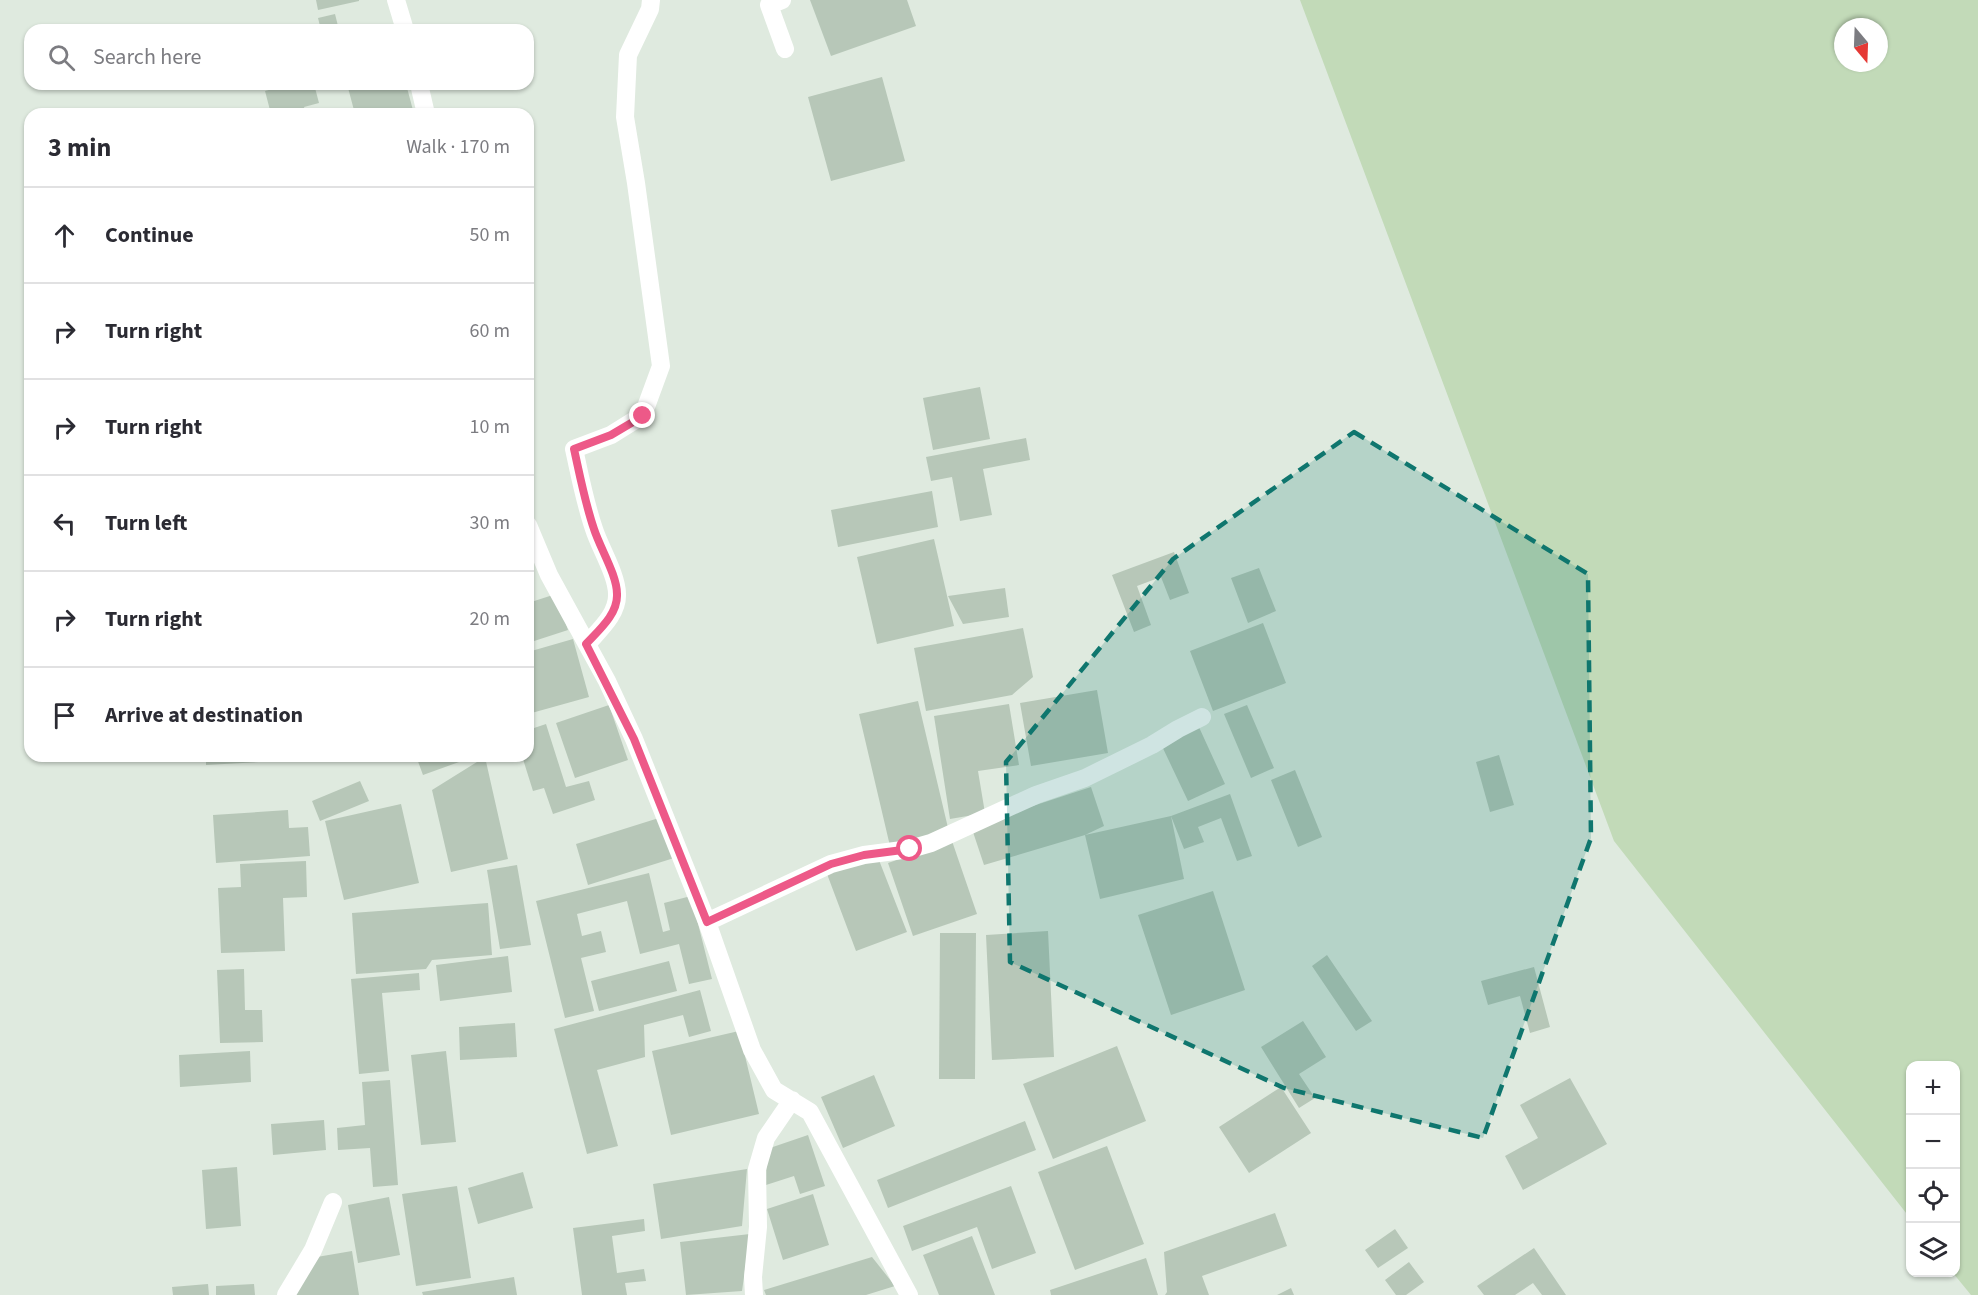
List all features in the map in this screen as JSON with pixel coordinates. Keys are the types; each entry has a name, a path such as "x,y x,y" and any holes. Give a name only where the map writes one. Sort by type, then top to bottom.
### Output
{"street":[{"path":"396,0 403,24"},
{"path":"586,644 612,615 617,595 613,578 594,529 574,449 611,435 643,416 661,366 625,117 628,55 650,9 651,0"},
{"path":"783,0 769,5 784,49"},
{"path":"420,90 425,108"},
{"path":"534,539 549,574 634,739 707,922 752,1050 774,1090 810,1112 909,1295"},
{"path":"707,922 831,864 864,855 910,849 931,843 1036,795 1085,778 1143,750 1202,717"},
{"path":"754,1295 753,1277 758,1227 758,1169 766,1138 792,1100"},
{"path":"286,1295 313,1250 333,1202"}],"highlighted area":[{"path":"1354,432 1588,574 1591,838 1483,1138 1284,1088 1010,962 1006,762 1173,559"}],"green space":[{"path":"1300,0 1978,0 1978,1295 1971,1295 1956,1277 1960,1277 1960,1061 1906,1061 1906,1213 1614,841"}],"building":[{"path":"316,0 359,0 359,1 318,10"},
{"path":"810,0 907,0 916,26 831,56"},
{"path":"335,14 338,24 320,24 318,18"},
{"path":"882,77 905,161 831,181 808,97"},
{"path":"316,90 319,103 304,108 269,108 265,91"},
{"path":"349,90 408,90 412,108 353,108"},
{"path":"980,387 990,439 933,450 923,398"},
{"path":"1026,438 1030,460 983,469 992,515 960,521 952,477 931,481 926,457"},
{"path":"932,491 938,527 838,547 831,510"},
{"path":"934,539 954,626 877,644 857,557"},
{"path":"1174,552 1189,593 1170,600 1161,577 1137,586 1151,625 1134,632 1112,575"},
{"path":"1259,568 1276,611 1248,623 1231,578"},
{"path":"1005,588 1009,617 963,624 948,596"},
{"path":"556,594 568,630 534,641 534,601"},
{"path":"1263,623 1286,683 1213,711 1190,651"},
{"path":"1023,628 1033,677 1012,695 926,711 914,648"},
{"path":"573,639 589,697 534,712 534,650"},
{"path":"1097,690 1108,753 1031,766 1020,703"},
{"path":"918,701 949,832 890,846 859,714"},
{"path":"1009,704 1019,765 978,771 985,813 950,819 934,716"},
{"path":"609,705 628,760 575,778 556,723"},
{"path":"1247,705 1274,768 1251,778 1224,714"},
{"path":"546,724 566,787 589,781 595,800 553,814 544,788 533,791 524,762 534,762 534,728"},
{"path":"1198,725 1225,784 1188,801 1160,742"},
{"path":"1499,755 1514,805 1490,812 1476,762"},
{"path":"206,762 260,762 206,765"},
{"path":"418,762 459,762 423,775"},
{"path":"477,762 486,762 508,859 451,872 432,790"},
{"path":"1295,770 1322,837 1298,847 1271,780"},
{"path":"360,781 369,801 320,821 312,801"},
{"path":"1091,787 1104,826 1085,835 984,865 971,826"},
{"path":"1230,794 1252,856 1237,861 1221,818 1198,827 1204,842 1184,849 1171,816"},
{"path":"401,804 419,883 344,900 325,821"},
{"path":"288,810 289,828 308,827 310,856 216,863 213,815"},
{"path":"1171,816 1184,879 1100,899 1085,835"},
{"path":"662,817 674,858 588,885 576,844"},
{"path":"952,841 977,914 913,936 888,863"},
{"path":"877,855 907,932 856,951 827,874"},
{"path":"306,861 307,897 283,898 285,951 221,953 218,888 241,887 240,864"},
{"path":"517,865 531,945 500,949 487,870"},
{"path":"649,873 663,932 670,930 664,903 691,896 712,979 689,984 679,944 640,954 627,901 577,914 582,936 601,931 606,952 581,958 594,1011 565,1018 536,901"},
{"path":"1213,891 1245,990 1171,1015 1138,915"},
{"path":"488,903 492,955 432,960 426,969 356,974 352,913"},
{"path":"1048,931 1054,1057 992,1060 986,935"},
{"path":"940,933 976,933 975,1079 939,1079"},
{"path":"1327,955 1372,1021 1356,1031 1312,966"},
{"path":"508,956 512,992 440,1001 436,965"},
{"path":"669,961 677,991 599,1011 591,981"},
{"path":"1534,967 1550,1027 1530,1033 1520,996 1488,1005 1481,981"},
{"path":"244,969 245,1010 262,1010 263,1042 220,1043 217,970"},
{"path":"419,973 420,990 382,993 389,1071 359,1074 351,979"},
{"path":"700,990 711,1031 689,1037 683,1015 644,1025 645,1057 597,1070 618,1146 587,1154 554,1029"},
{"path":"1303,1021 1326,1057 1299,1074 1315,1098 1299,1108 1261,1047"},
{"path":"515,1023 517,1057 460,1060 459,1027"},
{"path":"739,1031 759,1114 671,1135 652,1051"},
{"path":"1117,1046 1146,1121 1053,1159 1023,1084"},
{"path":"250,1051 251,1082 180,1087 179,1055"},
{"path":"446,1051 456,1142 421,1145 411,1055"},
{"path":"874,1075 895,1126 843,1148 821,1097"},
{"path":"1570,1078 1607,1144 1523,1190 1505,1156 1538,1138 1520,1105"},
{"path":"390,1080 398,1185 373,1187 370,1148 338,1150 337,1128 365,1125 362,1082"},
{"path":"1281,1087 1311,1133 1249,1173 1219,1127"},
{"path":"324,1120 326,1150 273,1155 271,1124"},
{"path":"1025,1121 1036,1150 888,1208 877,1180"},
{"path":"808,1135 825,1186 800,1194 794,1176 766,1185 767,1149"},
{"path":"1107,1146 1144,1244 1075,1270 1038,1172"},
{"path":"237,1167 241,1226 206,1229 202,1170"},
{"path":"747,1169 742,1226 661,1239 653,1184"},
{"path":"523,1172 533,1208 478,1224 468,1188"},
{"path":"457,1186 471,1278 416,1286 402,1194"},
{"path":"1011,1186 1036,1253 992,1269 977,1227 912,1251 903,1226"},
{"path":"813,1194 829,1245 783,1260 767,1209"},
{"path":"389,1197 400,1255 358,1263 348,1205"},
{"path":"1275,1213 1287,1246 1202,1276 1209,1295 1165,1295 1167,1292 1164,1252"},
{"path":"644,1219 645,1231 612,1236 617,1273 644,1269 646,1281 625,1283 627,1295 582,1295 573,1228"},
{"path":"1395,1229 1408,1248 1378,1268 1365,1250"},
{"path":"750,1234 742,1291 686,1295 680,1242"},
{"path":"972,1236 995,1295 939,1295 923,1255"},
{"path":"1534,1248 1566,1295 1542,1295 1533,1283 1515,1295 1484,1295 1477,1286"},
{"path":"352,1251 359,1295 296,1295 311,1258"},
{"path":"872,1257 895,1286 866,1295 766,1295 764,1290"},
{"path":"1146,1258 1158,1295 1051,1295 1050,1290"},
{"path":"1409,1262 1424,1282 1406,1295 1396,1295 1385,1280"},
{"path":"514,1277 517,1295 423,1295 422,1292"},
{"path":"208,1284 209,1295 173,1295 172,1287"},
{"path":"254,1284 255,1295 216,1295 216,1286"},
{"path":"1291,1288 1294,1295 1277,1295"}],"route":[{"path":"643,416 611,435 574,449 594,529 613,578 617,595 612,615 586,644 607,681 634,739 707,922 831,864 864,855 910,849"}]}
